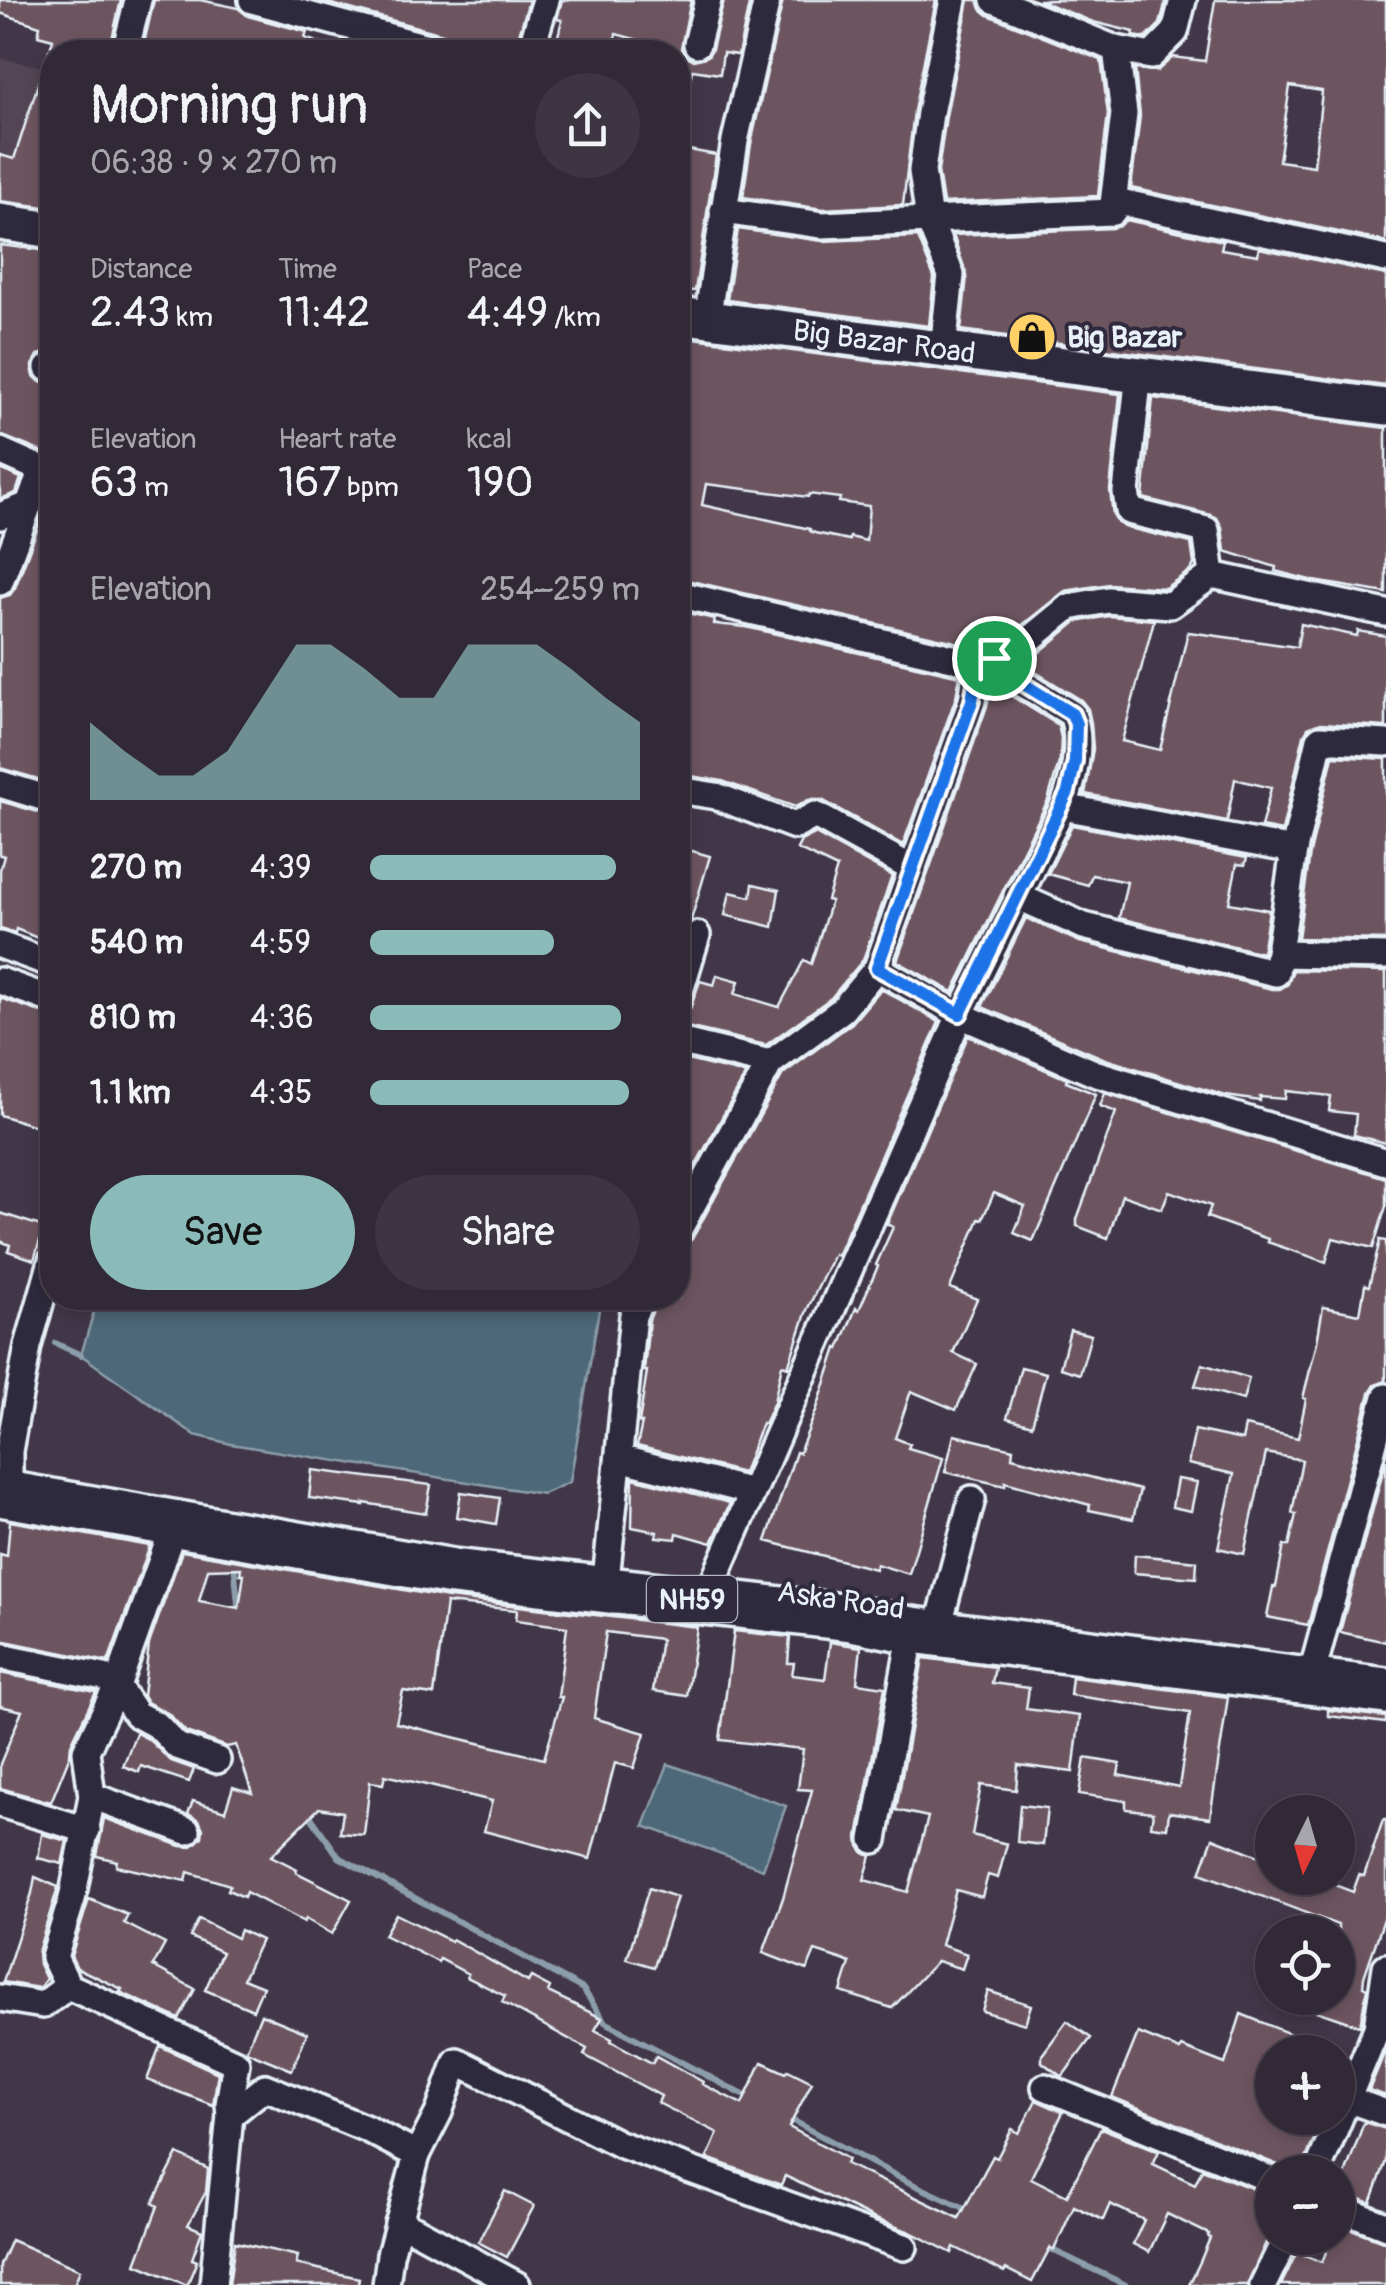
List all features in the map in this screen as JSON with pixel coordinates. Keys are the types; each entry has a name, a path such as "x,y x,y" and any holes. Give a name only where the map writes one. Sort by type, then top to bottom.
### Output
{"highway":[{"name":"NH59","path":"5,1486 453,1572 710,1592"},
{"name":"Aska Road","path":"178,1517 607,1570 710,1592 1311,1673 1386,1674"},
{"name":"NH59","path":"1311,1673 1386,1691"}],"street":[{"path":"127,40 138,0"},
{"path":"252,0 401,40"},
{"path":"534,40 546,0"},
{"path":"697,44 708,0"},
{"path":"692,318 723,212 767,0"},
{"path":"943,350 951,275 929,220 922,171 953,0"},
{"path":"994,0 1116,49 1150,56 1174,32 1183,0"},
{"path":"1112,212 1124,114 1116,49"},
{"path":"723,212 822,225 1112,212 1120,202 1386,260"},
{"path":"0,222 40,228"},
{"name":"Big Bazar Road","path":"692,318 1386,407"},
{"path":"1139,373 1126,492 1129,511 1206,530 1212,575"},
{"path":"0,451 40,468"},
{"path":"0,582 40,485"},
{"path":"0,516 29,506"},
{"path":"986,661 1014,652 1070,607 1108,600 1170,605 1212,575 1386,613"},
{"path":"690,597 986,661 1072,714 1076,724 1075,761 1063,807 960,1014 710,1592"},
{"path":"690,1191 770,1063 842,1010 877,968 986,661"},
{"path":"1016,896 1084,926 1276,973 1294,850 1320,739 1386,743"},
{"path":"0,784 40,796"},
{"path":"690,792 716,796 795,826 815,814 912,868"},
{"path":"1063,807 1294,850"},
{"path":"690,958 697,935"},
{"path":"0,945 40,960"},
{"path":"1279,954 1386,956"},
{"path":"877,968 960,1014 1094,1072 1386,1162"},
{"path":"0,981 40,996"},
{"path":"690,1044 770,1063"},
{"path":"5,1486 28,1346 40,1304"},
{"path":"607,1570 636,1310"},
{"path":"1311,1673 1386,1397"},
{"path":"619,1458 752,1492"},
{"path":"874,1840 927,1621 972,1499"},
{"path":"178,1517 117,1686 86,1751 92,1796 87,1830 54,1957 68,1986 236,2063 212,2285"},
{"path":"0,1656 104,1677 117,1686 136,1714 158,1726 177,1746 217,1760"},
{"path":"92,1796 187,1831"},
{"path":"0,1804 87,1830"},
{"path":"1355,2084 1381,2030 1386,1967"},
{"path":"0,1998 43,2005 68,1986"},
{"path":"386,2285 390,2255 417,2154 439,2112 457,2061 619,2144 904,2247"},
{"path":"230,2115 265,2087 417,2154"},
{"path":"1045,2087 1255,2173"},
{"path":"1355,2103 1386,2113"},
{"path":"1355,2214 1386,2226"},
{"path":"398,2223 517,2285"},
{"path":"1262,2285 1277,2255"}],"shaded area":[{"path":"0,58 40,66 40,275 0,269"}],"water":[{"path":"94,1310 599,1310 570,1482 543,1494 195,1435 81,1355"},
{"path":"668,1764 786,1806 763,1869 644,1826"}],"building":[{"path":"0,0 121,0 112,40 53,40 38,35 40,26 0,13"},
{"path":"154,0 200,0 238,8 248,16 307,32 305,38 310,40 145,40"},
{"path":"317,0 529,0 517,40 456,40"},
{"path":"562,0 691,0 683,40 638,40 616,34 615,40 557,40 562,20 557,19"},
{"path":"724,0 750,0 738,55 723,53 720,74 692,70 690,81 690,58 708,56"},
{"path":"783,0 936,0 914,111 903,205 823,209 743,197"},
{"path":"969,0 978,0 988,15 1101,60 1108,114 1098,196 943,203 938,171"},
{"path":"1038,0 1166,0 1160,24 1146,38"},
{"path":"1215,0 1386,0 1386,242 1131,188 1140,116 1135,69 1157,71 1173,57 1205,61","holes":["1290,86 1322,91 1314,166 1279,161"]},
{"path":"40,78 40,206 0,201 0,155 14,159"},
{"path":"690,150 716,155 695,291 690,291"},
{"path":"1126,220 1223,241 1221,249 1258,255 1259,248 1386,275 1386,386 961,330 967,276 953,235 1113,228"},
{"path":"738,229 822,241 918,237 934,277 929,326 727,300"},
{"path":"0,245 40,250 40,354 32,368 40,382 40,451 0,435"},
{"path":"690,338 1120,394 1110,490 1113,515 1125,527 1191,543 1191,570 1165,588 1109,584 1065,591 1006,638 977,647 690,581","holes":["706,484 808,497 809,494 869,506 866,541 815,533 702,505"]},
{"path":"1153,398 1386,428 1386,593 1275,571 1276,567 1225,551 1217,518 1143,498"},
{"path":"0,469 21,478 16,493 0,499"},
{"path":"40,522 40,780 0,768 0,598 10,595"},
{"path":"690,614 715,619 714,624 746,627 960,676 903,845 822,800 808,800 795,807 722,781 690,776"},
{"path":"1109,616 1154,620 1122,741 1160,750 1188,632 1297,647 1301,624 1357,636 1358,631 1386,636 1386,727 1321,723 1308,728 1282,831 1261,827 1271,788 1235,779 1227,821 1085,794 1093,749 1088,709 1081,700 1024,665 1076,622"},
{"path":"992,680 1058,725 1060,759 1048,800 953,992 897,961 987,706"},
{"path":"1333,756 1386,759 1386,940 1298,938 1310,853"},
{"path":"0,801 40,813 40,939 16,929 15,933 0,929 0,870 4,856 0,855"},
{"path":"1072,825 1247,858 1245,865 1237,864 1229,903 1269,910 1262,953 1119,918 1127,882 1092,875 1088,885 1048,874"},
{"path":"815,834 892,876 863,960 831,998 766,1045 690,1028 690,1009 700,981 714,985 717,975 739,981 735,994 779,1007 804,960 811,964 837,868 797,849 801,841"},
{"path":"690,850 710,856 690,921"},
{"path":"753,884 779,890 773,927 725,915 730,892 751,897"},
{"path":"1026,918 1080,942 1272,989 1288,984 1293,970 1386,972 1386,1143 1354,1135 1356,1114 1329,1111 1331,1096 1286,1091 1285,1099 1260,1097 1260,1101 1226,1096 1105,1059 982,1007"},
{"path":"881,989 939,1022 837,1256 834,1254 807,1310 788,1367 782,1365 774,1402 743,1473 637,1446 653,1310 690,1310 690,1241 783,1074 852,1023"},
{"path":"0,998 40,1012 40,1127 0,1115"},
{"path":"968,1036 1096,1094 1033,1241 1014,1233 1025,1206 994,1193 950,1288 977,1299 953,1353 977,1364 956,1410 911,1391 895,1438 910,1444 908,1448 943,1458 909,1574 766,1541 837,1348 878,1266 893,1227 887,1224"},
{"path":"690,1061 746,1074 690,1175"},
{"path":"1105,1093 1386,1178 1386,1206 1373,1248 1333,1238 1326,1262 1207,1217 1211,1206 1169,1191 1162,1209 1122,1195 1108,1238 1077,1226 1116,1112 1100,1106"},
{"path":"0,1213 40,1226 34,1260 8,1251 10,1245 0,1241"},
{"path":"1380,1240 1386,1241 1386,1381 1375,1385 1370,1393 1308,1625 1267,1617 1284,1545 1289,1546 1302,1460 1266,1453 1244,1554 1218,1548 1234,1474 1188,1464 1195,1430 1242,1440 1245,1426 1298,1438 1323,1307 1360,1314"},
{"path":"1070,1330 1091,1335 1080,1374 1060,1368"},
{"path":"1202,1364 1249,1378 1243,1400 1195,1386"},
{"path":"1021,1367 1046,1373 1032,1425 1007,1418"},
{"path":"954,1435 1013,1449 1012,1457 1140,1490 1133,1519 1089,1510 1090,1505 1005,1482 1005,1486 945,1472"},
{"path":"1386,1460 1386,1642 1340,1632"},
{"path":"312,1470 431,1485 426,1513 309,1498"},
{"path":"633,1478 730,1503 712,1543 677,1533 676,1539 656,1537 657,1532 632,1527"},
{"path":"1177,1479 1197,1482 1191,1511 1172,1507"},
{"path":"461,1492 500,1498 496,1524 457,1517"},
{"path":"10,1521 150,1546 108,1662 0,1640 0,1554 7,1556"},
{"path":"182,1551 449,1598 697,1627 687,1696 653,1691 661,1639 606,1632 594,1718 645,1733 634,1768 615,1763 590,1859 484,1831 492,1801 385,1775 383,1784 370,1782 364,1835 340,1833 343,1812 319,1808 271,1856 351,1900 332,1934 246,1892 244,1897 228,1890 230,1885 188,1872 186,1881 116,1866 117,1861 97,1856 104,1818 191,1847 202,1837 203,1829 199,1820 188,1814 193,1801 225,1811 233,1787 252,1793 236,1745 227,1747 186,1732 169,1714 147,1702 143,1695 149,1644","holes":["241,1568 240,1574 244,1574 239,1608 199,1601 208,1569","446,1603 517,1610 516,1620 567,1627 558,1697 562,1697 544,1759 396,1723 403,1691 434,1695"]},
{"path":"1135,1555 1197,1561 1196,1578 1134,1573"},
{"path":"734,1631 790,1637 788,1663 794,1663 792,1675 825,1679 830,1642 861,1647 857,1683 885,1687 858,1837 859,1846 871,1856 864,1880 908,1892 928,1817 896,1810 923,1658 995,1667 992,1683 1029,1688 1026,1709 1080,1716 1073,1772 1018,1765 1016,1790 981,1785 972,1835 1007,1844 998,1878 988,1875 982,1897 956,1890 941,1945 967,1954 962,1969 937,1961 892,2008 841,1992 850,1963 843,1960 815,1951 807,1970 763,1953 783,1898 812,1790 798,1789 803,1749 720,1740"},
{"path":"0,1673 96,1692 71,1744 51,1802 0,1788 0,1764 22,1711 0,1706"},
{"path":"1072,1677 1228,1697 1210,1818 1169,1812 1167,1828 1151,1826 1153,1812 1126,1809 1126,1801 1079,1794 1085,1758 1120,1764 1118,1775 1179,1787 1190,1713 1070,1695"},
{"path":"1328,1710 1386,1717 1386,1723 1328,1716"},
{"path":"136,1733 171,1761 194,1769 189,1782 141,1766 139,1772 123,1766"},
{"path":"1020,1805 1047,1808 1043,1845 1017,1842"},
{"path":"1386,1820 1386,1913 1364,1977 1363,1986 1367,1988 1360,2026 1328,2015 1355,2015 1355,1915 1311,1915 1258,1895 1355,1895 1359,1875 1364,1876"},
{"path":"42,1834 67,1841 62,1864 38,1858"},
{"path":"1213,1838 1255,1854 1255,1894 1200,1873"},
{"path":"35,1877 58,1887 38,1952 46,1979 39,1988 3,1982"},
{"path":"649,1888 677,1897 654,1967 627,1959"},
{"path":"89,1899 128,1915 124,1923 165,1944 153,1966 195,1989 179,2019 77,1968 71,1956"},
{"path":"396,1914 452,1939 528,1982 531,1977 550,1987 548,1992 602,2018 595,2030 611,2041 652,2063 656,2056 742,2104 762,2062 786,2073 788,2070 812,2082 789,2127 848,2159 846,2164 959,2218 993,2156 997,2158 1012,2129 1019,2133 1036,2100 1063,2112 1031,2178 1067,2196 1101,2128 1159,2151 1153,2164 1195,2184 1202,2169 1255,2189 1255,2255 1260,2255 1247,2285 1189,2285 1209,2234 1167,2214 1149,2252 1133,2244 1144,2220 1110,2204 1103,2220 1074,2206 1054,2250 1050,2248 1032,2282 1006,2269 1004,2272 954,2247 952,2253 785,2176 781,2185 707,2158 718,2133 658,2103 661,2096 584,2055 587,2049 502,2002 505,1996 467,1977 468,1974 384,1935"},
{"path":"199,1919 237,1938 240,1930 261,1940 243,1979 263,1987 253,2010 205,1990 222,1952 190,1937"},
{"path":"988,1991 1031,2005 1025,2024 982,2011"},
{"path":"261,2014 307,2033 292,2070 246,2051"},
{"path":"1241,2014 1293,2035 1255,2035 1255,2135 1315,2135 1308,2155 1255,2156 1112,2097 1138,2033 1225,2064"},
{"path":"1067,2021 1091,2038 1062,2077 1042,2062 1042,2055"},
{"path":"160,2046 218,2073 213,2105 147,2080"},
{"path":"1386,2049 1386,2096 1369,2090"},
{"path":"1364,2122 1386,2129 1386,2161 1371,2203 1355,2197 1352,2155"},
{"path":"178,2154 208,2169 206,2192 188,2225 202,2231 192,2259 197,2261 187,2285 136,2264 158,2206 153,2203"},
{"path":"505,2191 534,2206 507,2257 478,2242"},
{"path":"1355,2230 1386,2242 1386,2285 1281,2285 1296,2255 1322,2262 1325,2255 1355,2255"},
{"path":"11,2240 80,2270 74,2285 0,2285 0,2265"},
{"path":"235,2242 298,2256 296,2264 359,2278 358,2285 229,2285"}],"waterway":[{"path":"55,1343 81,1355"},
{"path":"234,1562 239,1615"},
{"path":"306,1810 339,1857 583,1989 605,2022 753,2100"},
{"path":"786,2117 971,2211"},
{"path":"1046,2247 1126,2285"}],"place":[{"name":"Big Bazar","path":"1032,337"}],"route":[{"path":"994,658 1009,675 1072,714 1076,724 1075,761 1063,807 960,1014 877,968 972,701 978,664 994,658"}]}
